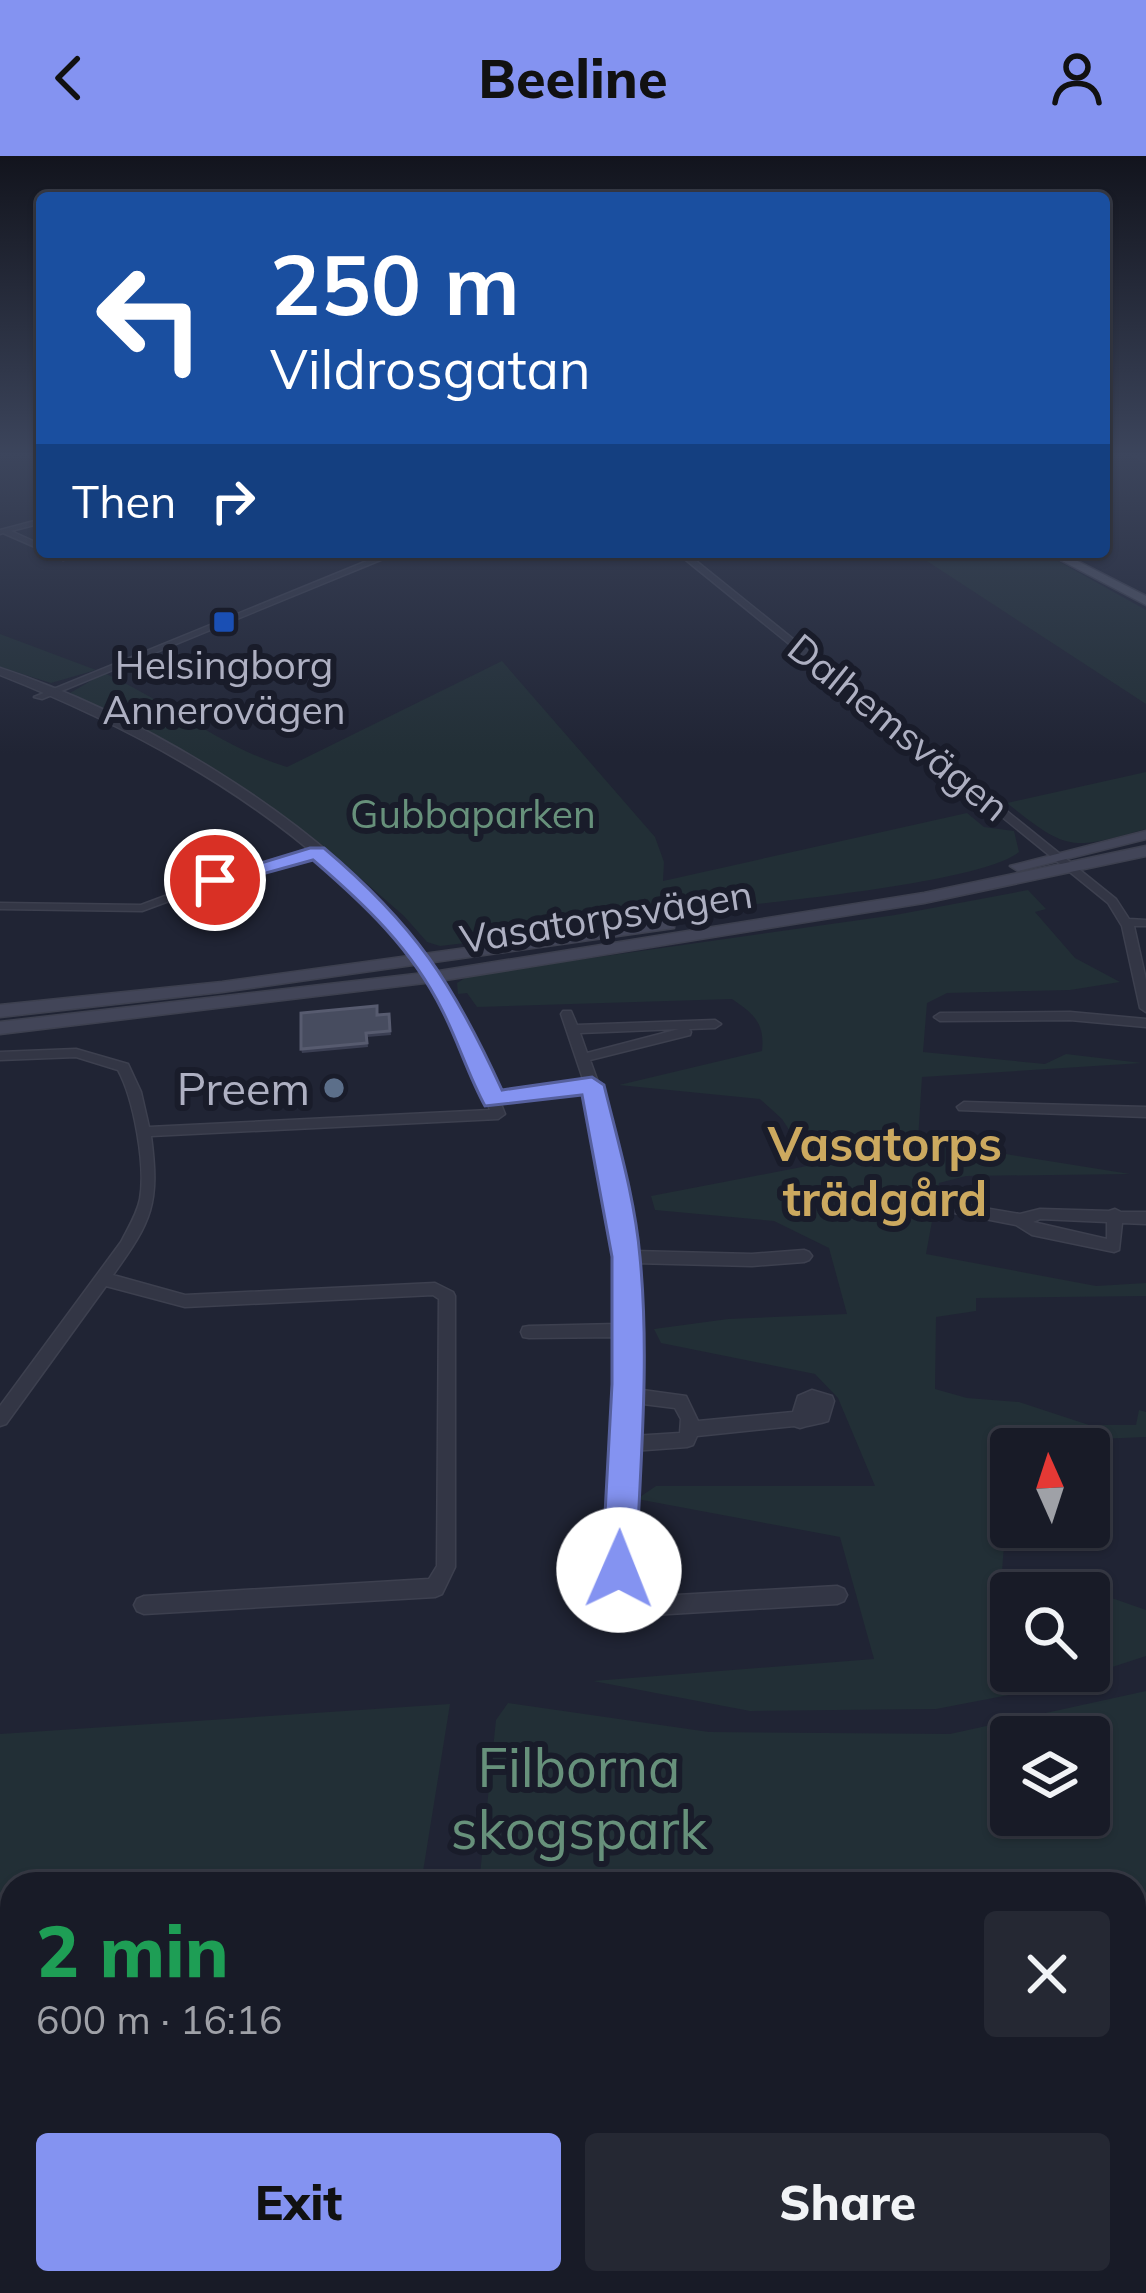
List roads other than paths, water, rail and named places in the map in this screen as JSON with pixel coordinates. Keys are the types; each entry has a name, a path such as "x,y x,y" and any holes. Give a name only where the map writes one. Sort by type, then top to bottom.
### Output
{"main road":[{"path":"1062,558 1146,603"},
{"path":"1079,558 1146,591"},
{"name":"Vasatorpsvägen","path":"0,1028 433,977 858,909 1069,862 1146,836"},
{"name":"Vasatorpsvägen","path":"0,1011 741,914 1146,851"}],"street":[{"path":"39,697 381,558"},
{"name":"Dalhemsvägen","path":"688,558 1069,862 1112,901 1126,922"},
{"path":"0,671 53,691 172,754 317,853 372,900 421,958 452,1007 498,1114 142,1132"},
{"path":"0,682 172,754"},
{"path":"0,906 142,908 233,874 317,853"},
{"path":"1146,923 1126,922 1146,1008"},
{"path":"567,1014 592,1085 612,1167 626,1257 627,1395 618,1558 637,1607 837,1595"},
{"path":"940,1017 1070,1016 1146,1023"},
{"path":"574,1029 715,1024 583,1058"},
{"path":"0,1056 76,1052 119,1064 132,1080 147,1199 138,1225 104,1279 0,1419"},
{"path":"494,1100 592,1085"},
{"path":"964,1107 1146,1112"},
{"path":"949,1207 1020,1220 1032,1229 1114,1246 1115,1214"},
{"path":"1020,1220 1040,1214 1146,1218"},
{"path":"626,1257 752,1260 804,1256"},
{"path":"104,1279 185,1301 435,1289 447,1296 446,1567 435,1588 144,1605"},
{"path":"529,1332 628,1330"},
{"path":"625,1444 687,1440 691,1429 680,1401 627,1395"},
{"path":"691,1429 800,1420"}],"place":[{"name":"Helsingborg Annerovägen","path":"224,622"},
{"name":"Preem","path":"334,1088"}],"district":[{"name":"Vasatorps trädgård","path":"885,1170"}],"park label":[{"name":"Gubbaparken","path":"473,813"},
{"name":"Filborna skogspark","path":"579,1798"}]}
